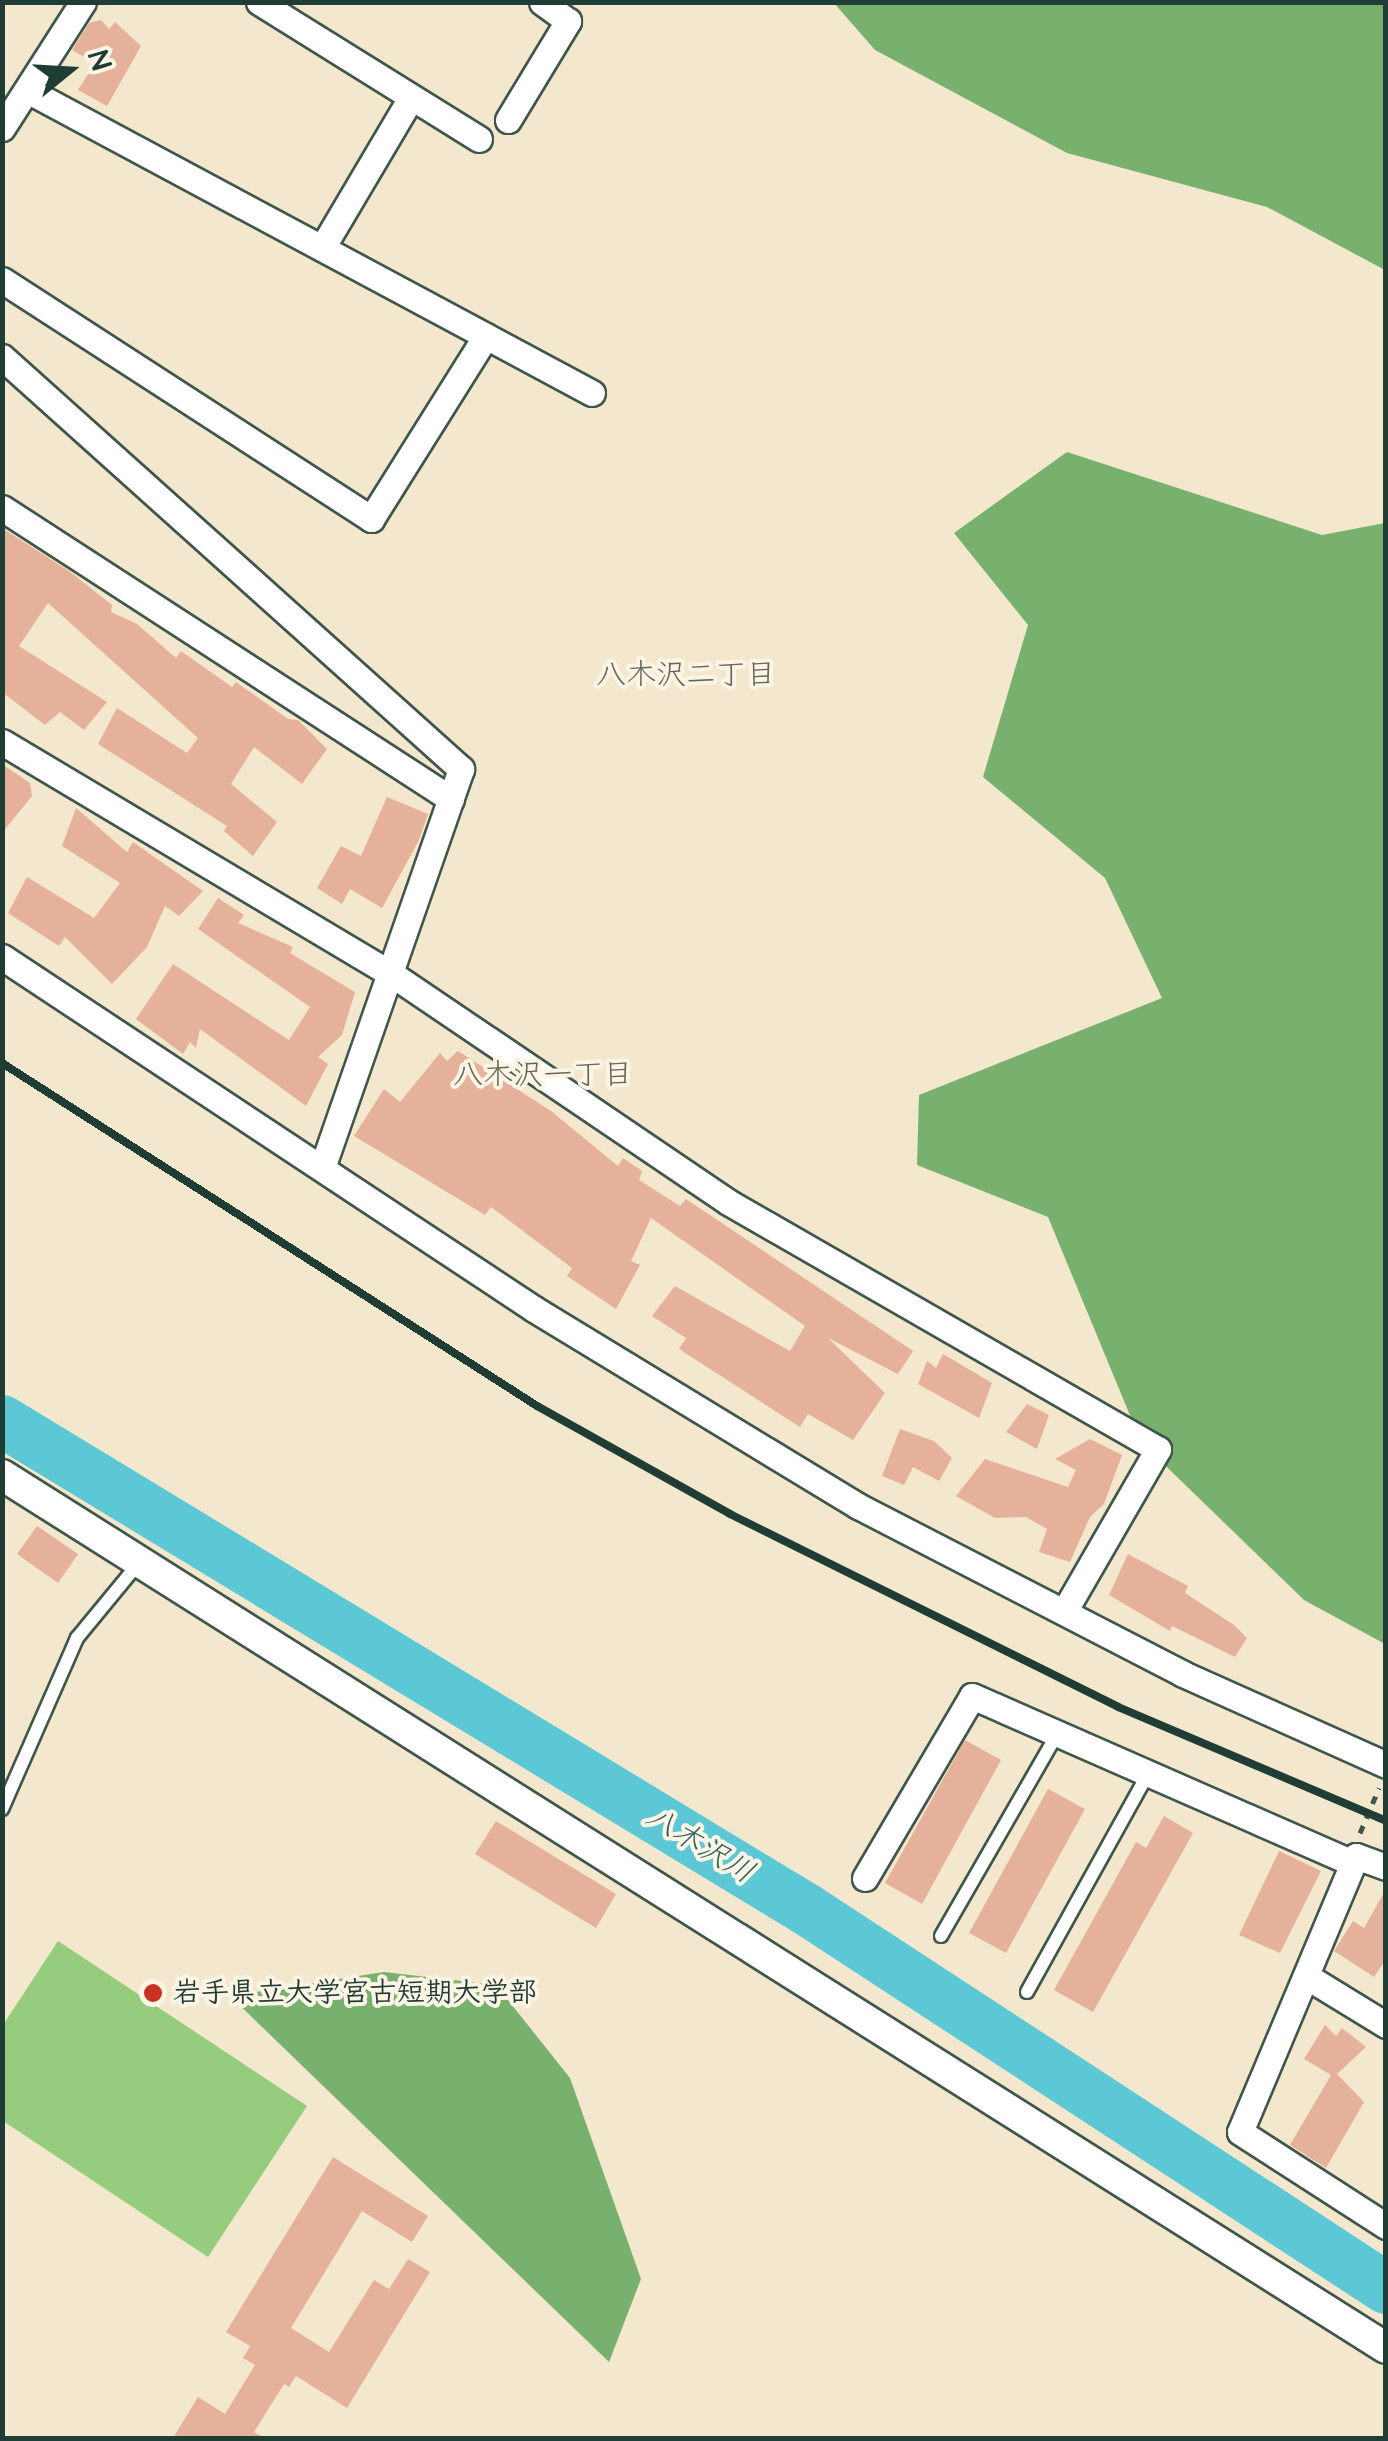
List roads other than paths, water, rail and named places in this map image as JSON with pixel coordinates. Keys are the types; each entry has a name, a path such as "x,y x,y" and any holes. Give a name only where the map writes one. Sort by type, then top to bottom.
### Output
{"street":[{"path":"2,128 83,2"},
{"path":"259,2 479,139"},
{"path":"508,120 568,20 542,2"},
{"path":"27,90 592,393"},
{"path":"322,248 410,99"},
{"path":"2,280 371,519 486,336"},
{"path":"2,356 462,769 323,1166"},
{"path":"2,508 451,799"},
{"path":"2,742 390,973 728,1202 1158,1448 1064,1612"},
{"path":"2,957 534,1309 858,1506 1382,1776"},
{"path":"2,1474 1386,2348"},
{"path":"865,1878 972,1696 1354,1860 1386,1867"},
{"path":"1354,1860 1240,2132 1386,2226"},
{"path":"1306,1976 1386,2025"}],"lane":[{"path":"2,1809 77,1638 140,1562"},
{"path":"941,1936 1057,1734"},
{"path":"1027,1992 1148,1774"}],"waterway":[{"name":"八木沢川","path":"2,1421 806,1909 1386,2288"}],"railway":[{"path":"2,1063 537,1406 730,1514 1118,1707 1386,1821"}],"place":[{"name":"岩手県立大学宮古短期大学部","path":"153,1993"}],"district":[{"name":"八木沢二丁目","path":"686,675"},
{"name":"八木沢一丁目","path":"543,1075"}]}
